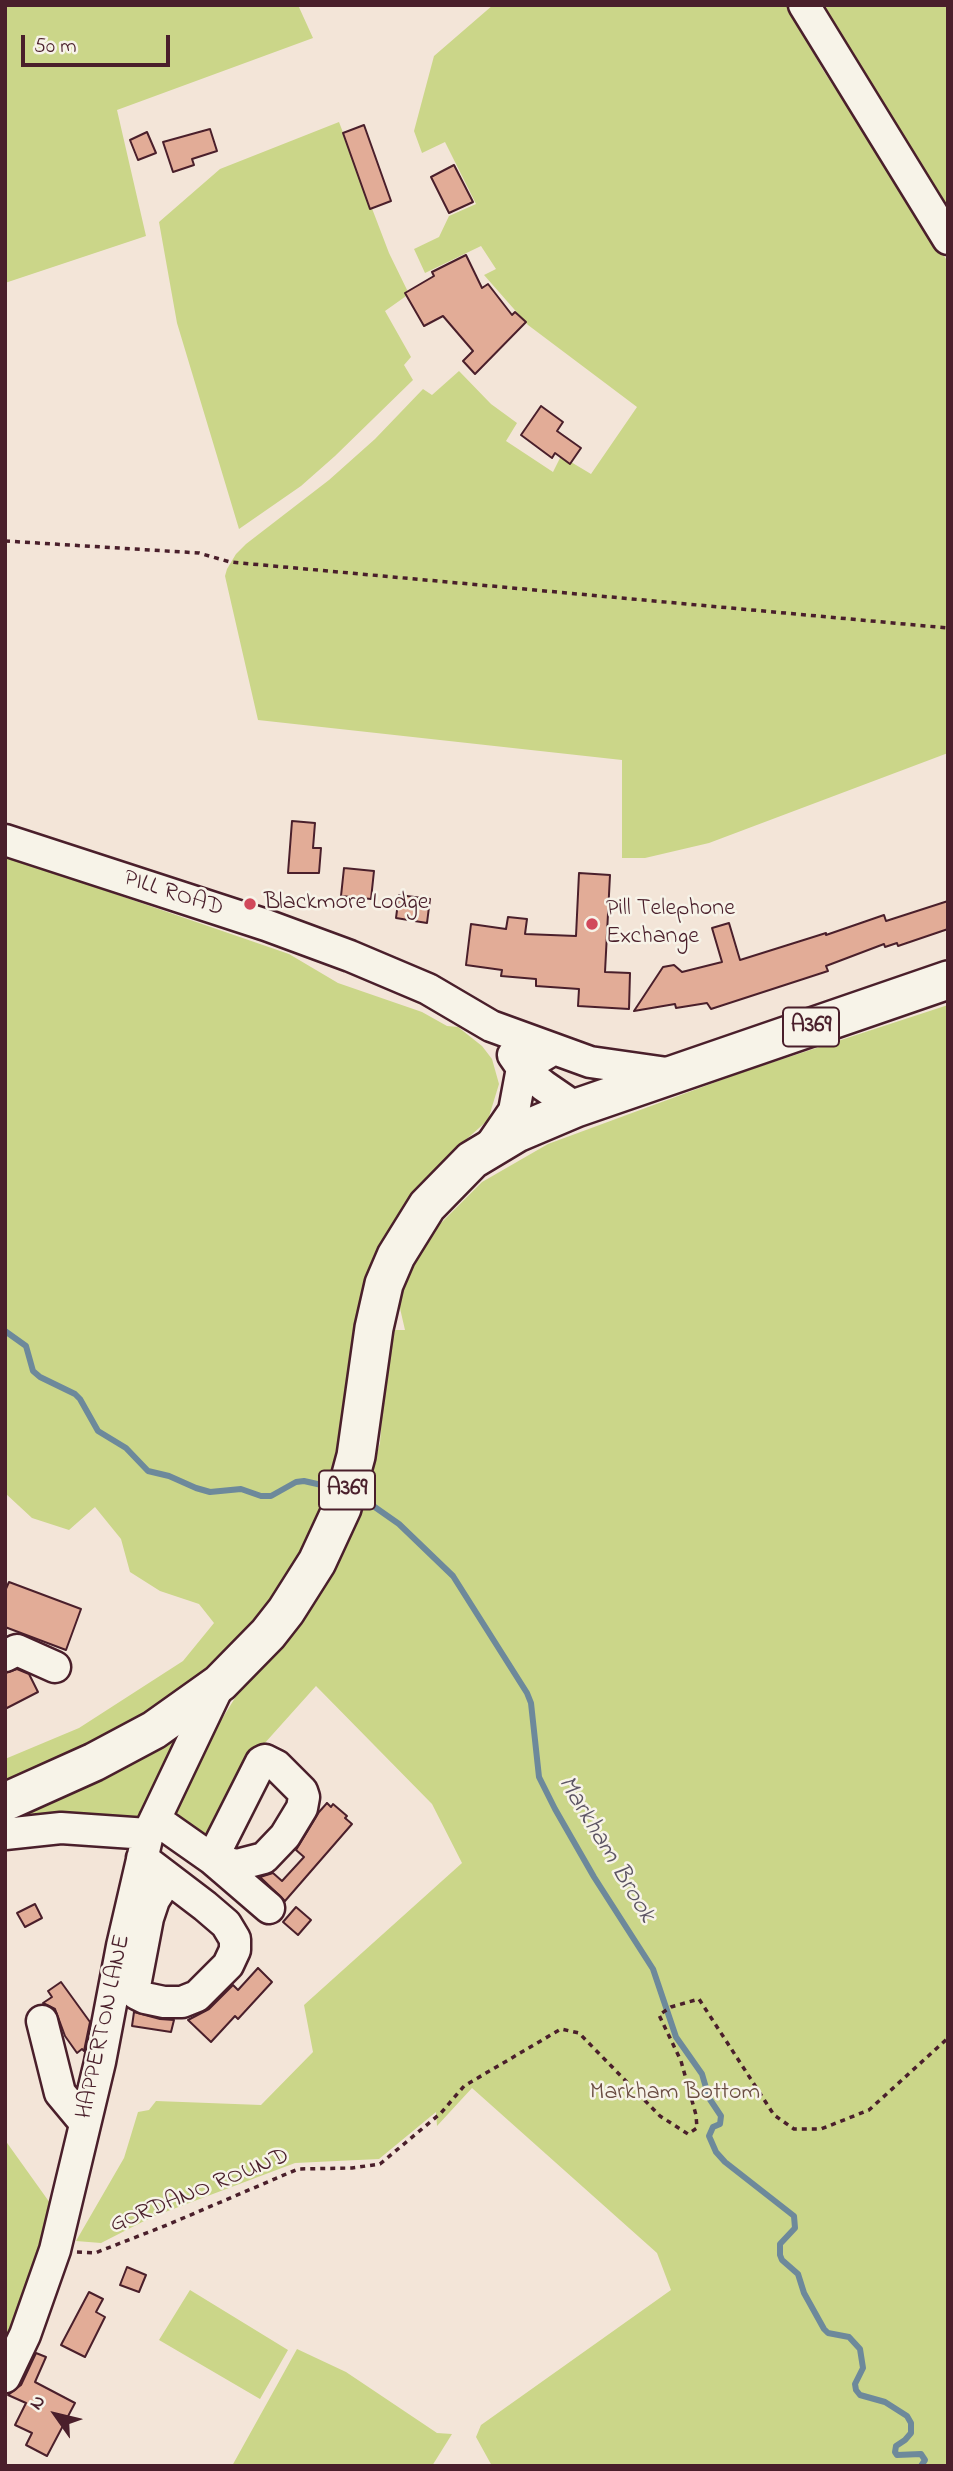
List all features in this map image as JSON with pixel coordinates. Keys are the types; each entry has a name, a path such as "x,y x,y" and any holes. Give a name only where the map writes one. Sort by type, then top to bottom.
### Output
{"main road":[{"name":"PILL ROAD","path":"674,1074 948,980"},
{"name":"A369","path":"5,1802 94,1762 154,1730 220,1683 268,1634 317,1562 342,1508 356,1457 374,1328 384,1284 396,1256 416,1222 447,1183 487,1149 539,1122 674,1074"}],"street":[{"path":"804,5 948,239"},
{"name":"PILL ROAD","path":"5,840 266,925 350,956 428,989 491,1026 590,1062 674,1074"},
{"name":"PILL ROAD","path":"491,1026 522,1068 544,1086 588,1104"},
{"path":"487,1149 514,1111 522,1068 554,1049"},
{"path":"588,1104 596,1074 590,1062"},
{"path":"5,1656 17,1650 55,1667"},
{"name":"HAPPERTON LANE","path":"5,2377 25,2336 55,2250 100,2062 122,1946 148,1837 220,1683"},
{"path":"5,1834 61,1828 148,1837 212,1859 269,1908"},
{"path":"148,1837 168,1878"},
{"path":"42,2021 60,2093 85,2123"}],"path":[{"path":"5,541 199,553 244,564 948,628"},
{"name":"GORDANO ROUND","path":"55,2250 95,2253 298,2169 352,2168 380,2164 441,2113 464,2086 561,2029 579,2033 660,2116 688,2133 696,2128 696,2115 681,2061 659,2015 671,2007 699,1999 774,2115 794,2130 821,2129 869,2110 948,2038"}],"green space":[{"path":"5,5 298,5 313,38 117,110 146,236 5,283"},
{"path":"493,5 786,5 823,70 948,262 948,753 709,843 645,858 622,858 622,760 258,720 225,576 227,569 246,544 329,480 375,439 423,389 432,395 459,371 491,404 517,423 506,441 553,472 561,456 591,474 637,407 528,325 484,275 496,269 481,246 425,273 414,249 439,237 449,216 476,204 445,142 422,153 414,131 434,56"},
{"path":"816,5 948,5 948,219"},
{"path":"339,122 389,253 409,294 385,311 411,357 404,365 413,380 301,486 239,529 177,323 159,222 220,169"},
{"path":"5,856 289,954 338,983 422,1012 447,1026 458,1027 482,1046 492,1059 499,1084 488,1120 451,1153 405,1206 326,1502 303,1554 273,1601 199,1685 5,1795 5,1759 79,1728 183,1661 214,1623 199,1604 160,1591 130,1572 121,1539 95,1507 69,1530 32,1518 5,1493"},
{"name":"Markham Bottom","path":"948,1005 948,2466 492,2466 476,2437 481,2425 671,2290 657,2253 472,2088 437,2126 436,2112 379,2159 295,2163 152,2217 101,2243 76,2241 124,2158 138,2112 149,2110 156,2101 261,2105 313,2052 304,2005 462,1863 432,1804 316,1686 255,1754 208,1850 162,1816 243,1685 361,1505 380,1443 391,1330 405,1330 399,1304 411,1266 439,1225 482,1182 548,1144 743,1072"},
{"path":"200,1711 147,1820 7,1820"},
{"path":"5,2140 55,2210 5,2350"},
{"path":"190,2290 288,2350 260,2399 159,2340"},
{"path":"297,2349 346,2372 437,2433 452,2434 432,2466 232,2466"}],"building":[{"path":"364,125 391,201 370,209 343,133"},
{"path":"210,129 217,151 192,159 194,165 173,172 163,142"},
{"path":"147,132 156,153 138,160 130,140"},
{"path":"454,165 473,202 449,213 431,177"},
{"path":"466,255 482,288 488,284 512,315 515,312 526,322 475,374 463,361 473,351 443,316 424,326 405,293 434,276 432,272"},
{"path":"541,406 563,422 557,431 581,448 570,464 555,453 552,458 521,435"},
{"path":"292,821 315,823 313,848 321,848 319,873 288,873"},
{"path":"344,868 374,871 371,899 341,896"},
{"path":"579,873 610,875 605,972 630,973 629,1009 578,1006 579,989 536,986 536,979 501,976 502,970 466,965 471,924 506,929 508,917 527,919 525,934 576,936"},
{"path":"399,895 430,899 427,923 396,918"},
{"path":"948,901 948,929 898,946 897,943 885,947 884,944 826,966 828,971 711,1009 707,1003 676,1008 675,1004 634,1011 663,967 674,965 682,972 722,962 712,928 729,923 740,960 884,915 886,921"},
{"path":"9,1582 81,1609 66,1650 5,1627 5,1591"},
{"path":"17,1669 29,1674 38,1692 5,1709 5,1673"},
{"path":"327,1803 331,1807 333,1804 352,1824 285,1901 260,1877 273,1873 282,1881 304,1857 296,1850"},
{"path":"35,1904 42,1918 25,1927 17,1913"},
{"path":"296,1907 311,1920 298,1935 283,1922"},
{"path":"258,1968 272,1982 238,2019 235,2016 211,2042 188,2020 209,2009 233,1985 238,1990"},
{"path":"61,1982 90,2022 84,2051 82,2049 77,2053 65,2036 55,2009 43,2003 52,1997 48,1991"},
{"path":"134,2012 174,2020 171,2032 132,2026"},
{"path":"127,2267 146,2275 139,2292 120,2285"},
{"path":"89,2292 103,2299 96,2312 105,2317 85,2357 61,2345"},
{"path":"36,2353 46,2357 35,2382 75,2403 47,2456 26,2445 32,2433 15,2425 26,2403 8,2395 21,2385"}],"waterway":[{"name":"Markham Brook","path":"5,1331 26,1346 33,1371 75,1394 98,1431 126,1448 148,1471 210,1492 241,1489 261,1496 271,1496 296,1482 304,1481 335,1488"},
{"name":"Markham Brook","path":"359,1496 399,1524 453,1576 527,1693 531,1703 539,1777 594,1877 653,1969 676,2037 702,2074 709,2098 721,2116 720,2124 713,2127 709,2136 716,2152 794,2216 795,2228 780,2244 782,2260 798,2274 804,2293 824,2329 828,2333 849,2337 860,2349 863,2368 855,2384 860,2395 885,2402 907,2416 911,2423 911,2433 896,2446 895,2452 897,2455 921,2454 925,2460 921,2466"}],"place":[{"name":"Blackmore Lodge","path":"250,904"},
{"name":"Pill Telephone Exchange","path":"592,924"}]}
